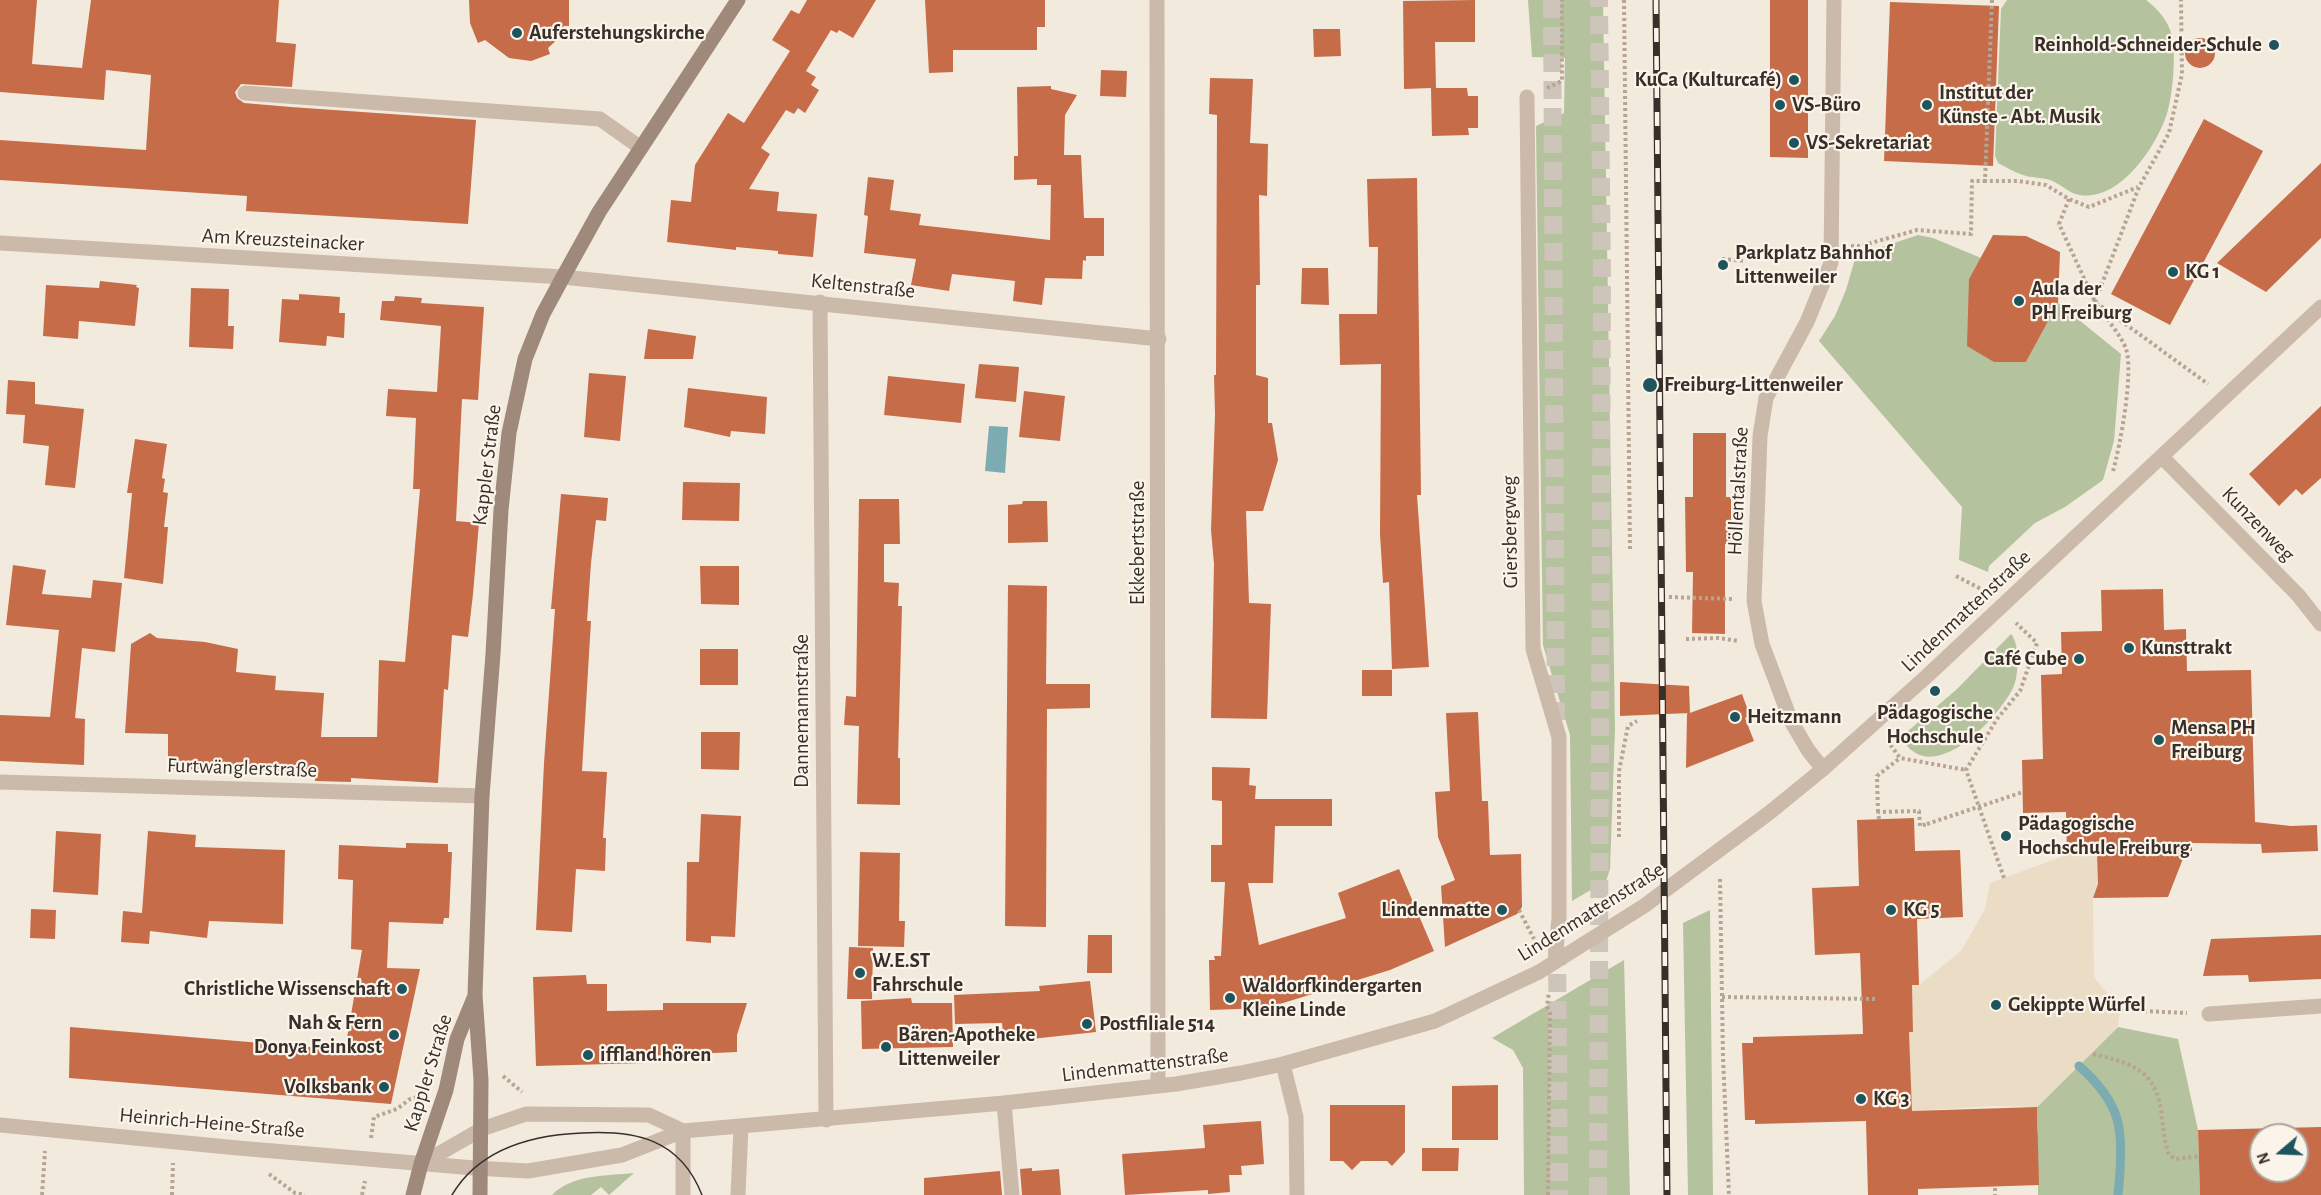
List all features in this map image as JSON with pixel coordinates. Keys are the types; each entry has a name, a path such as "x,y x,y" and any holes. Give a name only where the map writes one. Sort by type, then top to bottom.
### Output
{"street":[{"name":"Kappler Straße","path":"480,1195 481,1080 475,995 482,796 494,654 501,510 509,433 525,359 543,315 563,277 599,212 738,0"},
{"name":"Ekkebertstraße","path":"1157,0 1158,1086"},
{"name":"Höllentalstraße","path":"1823,769 1808,750 1791,721 1762,644 1754,601 1760,436 1766,398 1807,322 1831,263 1834,0"},
{"path":"245,93 600,119 641,148"},
{"name":"Giersbergweg","path":"1527,97 1533,649 1559,737 1559,918 1555,962"},
{"name":"Am Kreuzsteinacker","path":"0,243 563,277"},
{"name":"Keltenstraße","path":"563,277 1159,339"},
{"name":"Dannemannstraße","path":"820,302 826,1120"},
{"name":"Lindenmattenstraße","path":"421,1164 528,1171 622,1155 683,1131 826,1120 1158,1086 1283,1064 1435,1021 1555,962 1658,896 1769,813 1874,724 2117,500 2321,307"},
{"name":"Kunzenweg","path":"2162,457 2298,595 2321,624"},
{"name":"Furtwänglerstraße","path":"0,782 482,796"},
{"name":"Kappler Straße","path":"413,1195 446,1090 457,1039 475,995"},
{"path":"2209,1014 2321,1006"},
{"path":"1283,1064 1296,1117 1297,1195"},
{"path":"1004,1103 1012,1195"},
{"path":"421,1164 482,1129 526,1114 649,1115 683,1131 683,1195"},
{"name":"Heinrich-Heine-Straße","path":"0,1125 421,1164"},
{"path":"738,1195 741,1126"}],"path":[{"path":"1527,97 1562,81 1562,0"},
{"path":"1624,0 1630,551"},
{"path":"1985,181 1992,0"},
{"path":"2094,302 2139,187 2169,134 2182,74 2181,0"},
{"path":"1833,245 1860,246 1917,230 1971,234 1972,181 2018,181 2046,185 2069,199 2090,207 2139,187"},
{"path":"2069,199 2059,224 2094,302 2126,348 2128,374 2120,447 2110,480 2117,500"},
{"path":"1722,259 1746,261"},
{"path":"2094,302 2226,397"},
{"path":"1956,576 1984,591"},
{"path":"1669,597 1754,601"},
{"path":"1966,770 1997,719 2020,691 2037,643 2000,608"},
{"path":"1686,639 1718,639 1762,644"},
{"path":"1619,837 1619,771 1628,725 1637,721"},
{"path":"1874,724 1900,758 1966,770"},
{"path":"1879,819 1877,776 1900,758"},
{"path":"1966,770 2004,878"},
{"path":"1878,812 1919,811 1920,826 2022,792"},
{"path":"1720,879 1729,1195"},
{"path":"1519,910 1534,939"},
{"path":"1548,1195 1550,1013 1547,1006 1555,962"},
{"path":"1722,997 1876,999"},
{"path":"2120,1010 2209,1014"},
{"path":"2093,1054 2124,1062 2149,1077 2160,1104 2163,1135 2169,1155 2176,1159 2199,1156"},
{"path":"362,1195 374,1117 397,1109 410,1099 446,1090"},
{"path":"42,1195 46,1129"},
{"path":"172,1195 174,1142"},
{"path":"1995,1188 1995,1195"}],"green space":[{"path":"1528,0 1603,0 1615,729 1610,869 1606,881 1572,901 1570,735 1543,645 1536,126 1564,113 1565,58 1532,57"},
{"path":"2007,0 2146,0 2168,25 2174,53 2170,102 2164,123 2140,163 2117,185 2105,192 2079,195 2050,180 2023,175 1998,163 1995,156 2001,9"},
{"path":"1918,235 1933,238 1981,258 1969,279 1994,362 2026,362 2058,303 2121,354 2114,441 2103,480 2065,507 2035,523 1989,566 1988,572 1959,560 1962,507 1819,341 1835,316 1855,259 1864,253"},
{"path":"2011,634 2017,652 2015,683 2005,702 1993,717 1962,745 1945,754 1928,757 1913,752 1901,737 1956,690"},
{"path":"1710,910 1713,1195 1688,1195 1683,923"},
{"path":"1624,960 1630,1195 1524,1195 1523,1068 1513,1050 1492,1038"},
{"path":"2118,1027 2178,1039 2198,1130 2200,1195 2038,1195 2038,1160 2028,1133 2038,1133 2037,1107"},
{"path":"634,1173 609,1195 601,1187 591,1195 552,1195 569,1183 580,1180"}],"shaded area":[{"path":"2097,854 2098,884 2093,898 2094,977 2120,1010 2118,1027 2037,1107 1993,1106 1912,1111 1909,1037 1905,1032 1913,1031 1913,1011 1906,1011 1905,985 1919,985 1961,951 1985,909 1990,883 2067,855"}],"water":[{"path":"989,426 1008,427 1005,473 985,471"}],"building":[{"path":"0,0 37,0 32,64 82,68 91,0 279,0 276,42 296,44 292,87 241,84 235,92 237,98 244,103 476,120 468,224 246,211 247,196 0,180 0,140 146,150 151,75 106,70 104,100 0,92"},
{"name":"Auferstehungskirche","path":"469,0 569,0 569,26 564,26 559,38 548,48 550,54 531,61 509,58 485,40 478,43 470,23"},
{"path":"807,0 876,0 853,38 839,30 837,33 831,30 806,71 816,77 811,85 819,90 805,113 798,108 794,114 786,110 761,148 770,154 749,189 779,192 777,211 817,214 813,257 778,254 778,251 736,247 736,250 667,242 671,200 691,202 695,165 728,113 744,123 790,51 772,40 791,10 799,14"},
{"path":"925,0 1045,0 1045,27 1037,27 1037,50 953,50 953,72 929,73"},
{"path":"1475,0 1475,42 1435,42 1436,88 1467,88 1468,96 1478,96 1478,128 1468,128 1469,135 1432,136 1431,88 1404,89 1403,1"},
{"path":"1770,0 1808,0 1808,158 1770,157"},
{"path":"1890,2 1999,6 1993,166 1884,161"},
{"path":"1313,29 1340,29 1341,56 1314,57"},
{"path":"2200,38 2211,42 2215,53 2211,64 2200,68 2189,64 2185,53 2189,42"},
{"path":"1101,70 1127,71 1126,97 1100,96"},
{"path":"1210,78 1253,79 1250,143 1268,144 1267,196 1259,195 1260,285 1256,285 1256,375 1268,378 1268,423 1272,423 1278,460 1263,511 1246,511 1249,603 1271,604 1267,719 1211,718 1214,564 1211,530 1214,375 1216,375 1217,115 1209,114"},
{"path":"1051,86 1051,89 1077,95 1065,115 1064,155 1081,155 1084,218 1104,218 1104,256 1086,256 1086,261 1083,260 1082,279 1045,278 1042,305 1013,301 1015,281 952,274 949,291 911,285 916,259 864,253 868,216 864,215 868,177 894,180 890,210 921,214 919,225 1050,240 1051,185 1037,185 1037,179 1014,180 1014,156 1018,156 1017,87"},
{"path":"2204,119 2263,151 2170,325 2111,294"},
{"path":"2321,163 2321,238 2266,292 2217,263"},
{"path":"1417,178 1421,495 1417,495 1429,667 1392,669 1389,582 1383,583 1380,534 1381,364 1340,365 1339,314 1377,314 1378,247 1369,247 1367,179"},
{"path":"1993,235 2026,236 2060,252 2058,303 2026,362 1994,362 1967,346 1969,279"},
{"path":"1302,268 1328,268 1329,305 1301,304"},
{"path":"100,281 137,285 136,287 139,288 135,326 79,321 78,339 43,336 46,285 99,288"},
{"path":"191,288 229,289 228,326 234,326 233,349 189,347"},
{"path":"299,294 340,297 339,313 345,313 344,338 327,336 326,346 279,342 282,299 299,300"},
{"path":"395,296 422,298 421,303 484,307 478,400 462,399 456,521 479,523 473,594 468,637 452,635 448,690 444,689 438,783 351,778 351,782 315,781 315,771 168,769 168,734 125,733 131,644 150,633 157,638 205,642 238,649 236,672 276,676 275,690 324,693 321,737 377,737 379,660 405,662 420,489 413,489 416,418 386,416 388,389 437,392 441,326 380,320 382,301 394,301"},
{"path":"648,329 696,336 693,359 644,359"},
{"path":"979,364 1019,367 1016,402 975,398"},
{"path":"589,373 626,376 620,441 584,437"},
{"path":"888,376 965,384 961,423 884,415"},
{"path":"8,380 35,382 35,404 84,409 75,488 45,485 49,446 23,443 25,415 6,414"},
{"path":"688,388 767,397 765,434 731,431 730,437 684,427"},
{"path":"1024,391 1065,396 1060,441 1019,437"},
{"path":"2321,406 2321,478 2302,495 2296,489 2279,506 2249,474"},
{"path":"1693,433 1726,433 1726,497 1731,497 1731,544 1725,544 1725,634 1692,633 1693,572 1686,572 1685,497 1693,497"},
{"path":"135,439 167,444 162,478 165,479 163,492 168,493 164,527 168,527 163,584 124,578 132,493 127,493"},
{"path":"683,482 740,483 739,521 682,520"},
{"path":"561,494 608,498 606,521 596,520 591,563 587,621 591,621 582,771 607,772 603,838 606,838 605,871 576,869 572,932 536,930 544,763 555,609 551,609"},
{"path":"859,499 899,499 900,544 884,544 884,582 899,583 898,606 902,606 898,758 900,758 900,805 857,804 859,726 844,725 846,696 856,697"},
{"path":"1023,501 1047,501 1048,542 1008,543 1008,505 1022,504"},
{"path":"13,565 46,570 42,594 91,598 93,580 122,583 115,652 82,648 75,718 85,719 84,765 0,761 0,715 50,717 59,630 6,625"},
{"path":"700,566 739,566 739,605 701,604"},
{"path":"1008,585 1047,586 1046,684 1090,684 1090,708 1047,709 1046,927 1005,926"},
{"name":"Mensa PH Freiburg","path":"2163,589 2164,630 2186,629 2187,671 2251,670 2255,822 2291,826 2317,825 2318,851 2262,853 2261,844 2192,843 2192,851 2186,851 2168,897 2093,898 2098,884 2097,854 2067,855 2066,812 2023,813 2022,760 2043,759 2041,675 2062,674 2061,632 2102,631 2101,590"},
{"path":"700,649 738,649 738,685 700,685"},
{"path":"1362,670 1392,670 1392,696 1362,696"},
{"path":"1620,682 1689,686 1690,713 1620,716"},
{"path":"1742,694 1750,716 1745,718 1754,741 1686,768 1687,714"},
{"path":"1478,712 1482,801 1488,801 1490,855 1521,854 1522,907 1517,914 1445,947 1441,886 1455,880 1438,837 1435,792 1450,791 1446,713"},
{"path":"701,732 740,732 739,770 701,769"},
{"path":"1212,767 1250,768 1249,785 1256,786 1255,799 1332,799 1332,826 1275,826 1273,883 1248,883 1259,945 1346,918 1338,893 1399,869 1434,951 1390,970 1267,1008 1210,1010 1209,960 1215,960 1214,956 1221,956 1225,882 1211,882 1211,845 1222,845 1222,801 1212,800"},
{"path":"701,814 741,816 735,937 711,936 711,943 686,941 687,862 699,862"},
{"path":"1914,818 1915,851 1960,850 1963,917 1917,919 1919,985 1912,985 1913,1032 1909,1032 1912,1111 2037,1107 2039,1185 1918,1189 1918,1195 1868,1195 1866,1121 1755,1124 1755,1120 1745,1120 1742,1043 1753,1043 1753,1037 1863,1034 1860,953 1815,955 1812,888 1859,886 1857,820"},
{"path":"56,831 101,834 98,895 53,892"},
{"path":"148,831 196,835 195,847 285,850 283,924 209,921 207,938 150,931 149,944 121,942 123,911 142,913"},
{"path":"406,843 448,844 448,852 452,852 449,918 444,918 443,924 389,922 387,968 420,969 391,1104 69,1078 70,1027 345,1050 362,950 351,949 353,880 338,879 339,845 406,848"},
{"path":"860,852 900,853 899,921 905,921 904,947 858,946"},
{"path":"31,909 56,910 55,939 30,938"},
{"path":"1088,935 1112,935 1112,973 1087,973"},
{"path":"2321,935 2321,979 2249,982 2248,975 2203,976 2211,939"},
{"name":"W.E.ST Fahrschule","path":"849,947 873,948 872,999 847,999"},
{"path":"586,975 587,984 607,984 607,1011 663,1010 663,1003 747,1003 737,1035 737,1052 646,1056 646,1063 536,1066 533,977"},
{"path":"1090,981 1096,1032 1004,1042 1002,1023 955,1024 954,995 1040,991 1039,986"},
{"path":"911,998 912,1003 952,1003 953,1047 862,1049 861,1001"},
{"path":"1498,1085 1498,1140 1452,1140 1452,1086"},
{"path":"1330,1105 1405,1105 1405,1152 1392,1166 1387,1161 1361,1161 1352,1170 1343,1161 1330,1161"},
{"path":"1261,1121 1264,1164 1241,1166 1242,1175 1229,1175 1230,1192 1208,1194 1208,1190 1125,1195 1122,1154 1205,1148 1203,1125"},
{"path":"2309,1127 2321,1127 2321,1195 2200,1195 2198,1130 2249,1129 2249,1183 2309,1183"},
{"path":"1422,1148 1459,1148 1458,1171 1422,1171"},
{"path":"1032,1168 1032,1171 1059,1169 1061,1195 1022,1195 1020,1169"},
{"path":"1000,1171 1002,1195 924,1195 924,1178"}],"waterway":[{"path":"2079,1066 2102,1090 2117,1119 2120,1146 2118,1195"}],"tunnel":[{"path":"1552,0 1556,724"},
{"path":"1598,1195 1602,278 1599,0"},
{"path":"1557,947 1559,1195"}],"tram line":[{"path":"452,1195 463,1179 477,1166 508,1147 544,1137 582,1133 620,1134 654,1142 669,1150 682,1161 693,1176 702,1195"}],"railway":[{"path":"1656,0 1667,1195"}],"place":[{"name":"Auferstehungskirche","path":"517,33"},
{"name":"Reinhold-Schneider-Schule","path":"2274,45"},
{"name":"KuCa (Kulturcafé)","path":"1794,80"},
{"name":"VS-Büro","path":"1780,105"},
{"name":"Institut der Künste - Abt. Musik","path":"1927,105"},
{"name":"VS-Sekretariat","path":"1794,143"},
{"name":"Parkplatz Bahnhof Littenweiler","path":"1723,265"},
{"name":"KG 1","path":"2173,272"},
{"name":"Aula der PH Freiburg","path":"2019,301"},
{"name":"Freiburg-Littenweiler","path":"1650,385"},
{"name":"Kunsttrakt","path":"2129,648"},
{"name":"Café Cube","path":"2079,659"},
{"name":"Pädagogische Hochschule","path":"1935,691"},
{"name":"Heitzmann","path":"1735,717"},
{"name":"Mensa PH Freiburg","path":"2159,740"},
{"name":"Pädagogische Hochschule Freiburg","path":"2006,836"},
{"name":"Lindenmatte","path":"1502,910"},
{"name":"KG 5","path":"1891,910"},
{"name":"W.E.ST Fahrschule","path":"860,973"},
{"name":"Christliche Wissenschaft","path":"402,989"},
{"name":"Waldorfkindergarten Kleine Linde","path":"1230,998"},
{"name":"Gekippte Würfel","path":"1996,1005"},
{"name":"Postfiliale 514","path":"1087,1024"},
{"name":"Nah & Fern Donya Feinkost","path":"394,1035"},
{"name":"Bären-Apotheke Littenweiler","path":"886,1047"},
{"name":"iffland.hören","path":"588,1055"},
{"name":"Volksbank","path":"384,1087"},
{"name":"KG 3","path":"1861,1099"}]}
